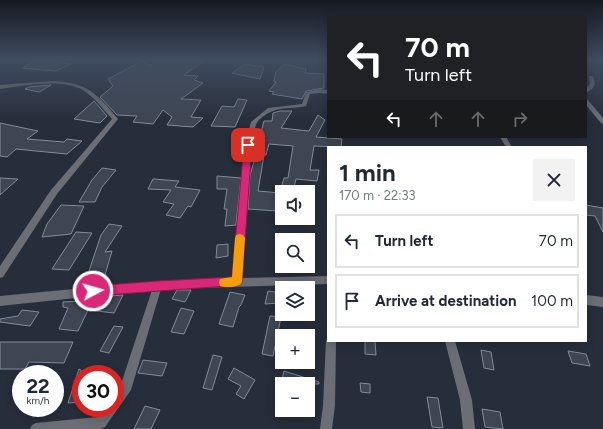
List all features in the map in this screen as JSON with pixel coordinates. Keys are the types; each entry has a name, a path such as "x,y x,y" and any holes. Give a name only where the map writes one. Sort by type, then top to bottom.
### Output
{"street":[{"path":"587,90 592,87 592,80"},
{"path":"0,87 55,82 80,87 93,96 115,119 54,192 0,274"},
{"path":"237,282 248,145 254,122 270,108 304,104 308,93 320,91 327,92"},
{"path":"587,102 603,122"},
{"path":"0,301 158,286 237,282 327,280"},
{"path":"124,391 158,286"},
{"path":"587,300 603,302"},
{"path":"326,429 329,405 331,342"},
{"path":"450,342 466,400 469,429"},
{"path":"36,429 101,423 105,417"}],"building":[{"path":"109,80 194,80 203,83 181,99 201,100 191,117 203,118 193,127 167,125 172,117 163,110 153,124 133,122 137,116 117,115 100,97 113,86"},
{"path":"324,80 324,88 306,91 302,99 272,94 274,92 269,91 276,82 274,81"},
{"path":"51,85 39,92 25,89 29,87"},
{"path":"238,99 247,100 235,127 211,126 222,106 234,107"},
{"path":"94,101 107,116 100,123 74,119"},
{"path":"280,111 292,111 281,128 309,131 318,115 325,120 316,137 342,139 341,146 314,146 310,170 319,170 317,181 296,179 295,185 282,185 284,178 288,178 293,146 269,144 266,155 264,155 258,191 275,193 275,211 248,209 250,175 263,132 261,132 264,121 272,121 273,113"},
{"path":"0,123 38,131 27,139 64,142 67,139 82,141 67,154 16,149 7,157 0,156"},
{"path":"102,168 116,170 102,187 95,202 79,202 92,180"},
{"path":"217,176 241,178 236,225 225,226 227,209 224,209 227,189 217,189"},
{"path":"0,178 18,179 0,195"},
{"path":"153,179 179,181 175,187 200,190 191,207 188,206 180,218 166,215 174,204 163,202 171,190 148,189"},
{"path":"61,205 84,206 71,234 42,237 47,224"},
{"path":"587,205 603,208 603,232 595,216 587,215"},
{"path":"109,224 122,226 105,252 112,251 105,275 90,276 92,272 89,271 101,235"},
{"path":"76,232 92,233 69,270 52,269"},
{"path":"228,244 228,256 216,258 217,245"},
{"path":"177,290 191,290 185,302 172,299"},
{"path":"268,291 275,292 275,303 265,304"},
{"path":"230,292 245,295 239,307 233,327 219,324"},
{"path":"123,295 114,313 88,310 78,331 59,329 68,308 63,307 63,302 108,300 110,296"},
{"path":"181,308 194,311 184,334 171,332"},
{"path":"22,310 39,312 30,326 0,322 0,319 18,316"},
{"path":"270,316 275,316 275,321 280,321 279,329 275,329 275,346 273,356 262,354"},
{"path":"114,326 123,327 109,353 100,351"},
{"path":"0,342 73,342 64,363 29,362 27,365 12,365 12,369 0,369"},
{"path":"365,342 375,342 376,355 365,354"},
{"path":"481,350 491,352 494,370 484,368"},
{"path":"568,351 586,354 590,366 572,363"},
{"path":"213,355 222,357 212,390 203,388"},
{"path":"143,360 167,363 162,376 138,373"},
{"path":"234,368 255,380 244,399 236,394 241,386 228,379"},
{"path":"284,371 303,377 283,377"},
{"path":"315,381 319,382 319,384 315,384"},
{"path":"360,383 370,384 370,393 361,392"},
{"path":"72,391 72,403 68,403"},
{"path":"427,397 438,398 443,428 432,427"},
{"path":"145,406 160,410 151,429 134,429"},
{"path":"482,409 500,412 503,429 485,427"}],"slow traffic":[{"path":"224,282 237,282 240,238"}],"route":[{"path":"93,291 237,282 248,145"}]}
